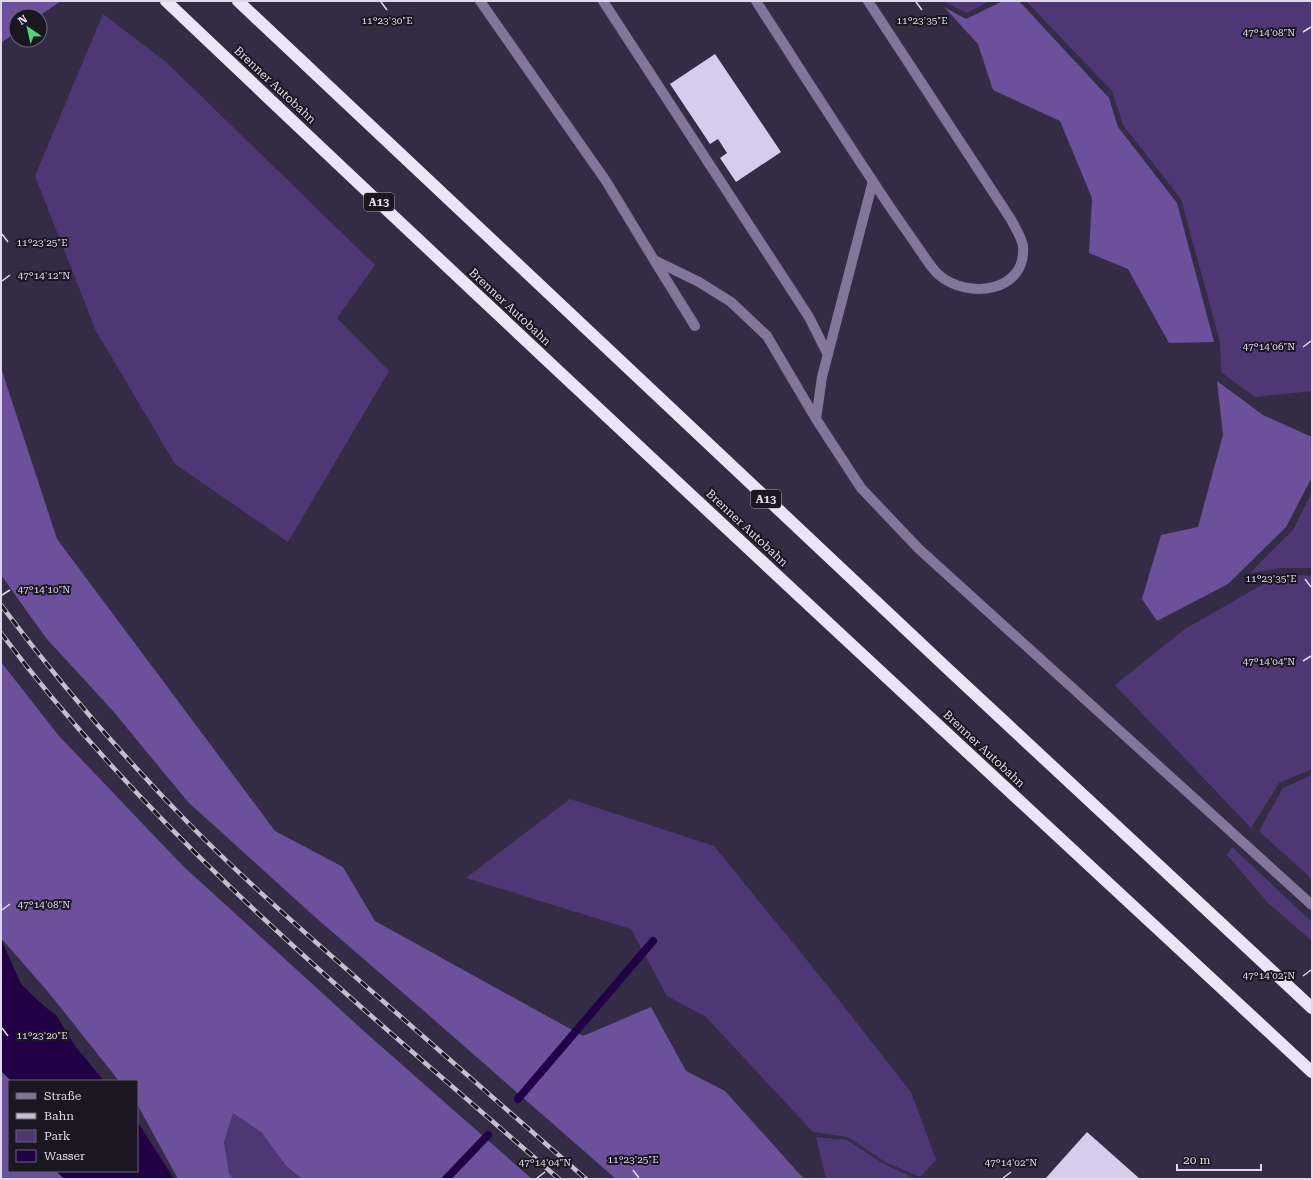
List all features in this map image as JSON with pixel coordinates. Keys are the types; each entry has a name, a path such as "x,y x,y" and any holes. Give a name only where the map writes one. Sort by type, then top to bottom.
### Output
{"highway":[{"name":"Brenner Autobahn","path":"166,1 605,415 1312,1072"},
{"name":"A13","path":"238,1 898,622 1312,1008"}],"lane":[{"path":"480,1 606,181 695,326"},
{"path":"603,1 809,317 828,355"},
{"path":"756,1 926,260 939,275 958,286 978,290 999,286 1015,275 1023,260 1023,244 1012,221 868,1"},
{"path":"816,419 822,377 873,181"},
{"path":"654,260 699,282 731,302 767,336 816,419 861,488 919,549 1312,905"}],"green space":[{"path":"942,1 990,1 967,13"},
{"path":"1026,1 1312,1 1312,391 1255,397 1221,372 1220,342 1181,199 1123,125 1112,91"},
{"path":"103,14 166,62 375,265 337,318 389,371 288,542 175,464 96,331 35,176"},
{"path":"1312,492 1312,568 1281,568 1250,573 1293,530"},
{"path":"1281,574 1312,576 1312,769 1279,783 1251,828 1115,685 1185,629"},
{"path":"1312,775 1312,879 1259,831 1283,788"},
{"path":"570,799 714,846 827,985 911,1092 936,1160 920,1177 885,1162 848,1137 813,1132 706,1017 667,996 631,929 466,878"},
{"path":"1232,847 1312,922 1312,941 1269,904 1227,855"},
{"path":"233,1112 262,1133 286,1166 302,1179 233,1179 229,1173 224,1142"},
{"path":"816,1137 847,1140 884,1164 916,1179 826,1179"}],"shaded area":[{"path":"1,1 61,1 48,10 48,8 8,8 8,38 1,43"},
{"path":"1003,1 1019,1 1109,98 1118,127 1177,203 1214,342 1169,343 1128,269 1089,253 1092,198 1060,121 993,90 978,44 944,7 966,19"},
{"path":"1,368 57,539 275,831 343,867 375,921 583,1036 651,1007 686,1071 725,1091 804,1179 616,1179 315,917 188,802 113,711 46,638 1,575"},
{"path":"1217,381 1263,415 1312,437 1312,477 1286,527 1228,584 1157,621 1142,599 1161,535 1198,527 1223,435"},
{"path":"1,662 59,736 183,866 366,1033 532,1179 302,1179 286,1166 262,1133 233,1113 224,1142 229,1173 233,1179 178,1179 138,1106 138,1080 118,1080 49,993 1,938"},
{"path":"1,1048 22,1080 8,1080 8,1172 74,1172 77,1179 1,1179"}],"water":[{"path":"1,939 21,984 44,1006 56,1015 75,1046 103,1080 10,1080 1,1071"},
{"path":"138,1123 174,1179 64,1179 57,1172 138,1172"}],"building":[{"path":"715,54 781,152 736,182 720,158 727,153 718,139 710,144 670,84"},
{"path":"1087,1132 1140,1179 1045,1179"}],"waterway":[{"path":"518,1099 653,941"},
{"path":"446,1179 488,1135"}],"railway":[{"path":"1,605 46,664 118,748 195,830 264,896 312,939 586,1179"},
{"path":"1,633 62,709 127,782 195,853 265,920 338,986 559,1179"}]}
